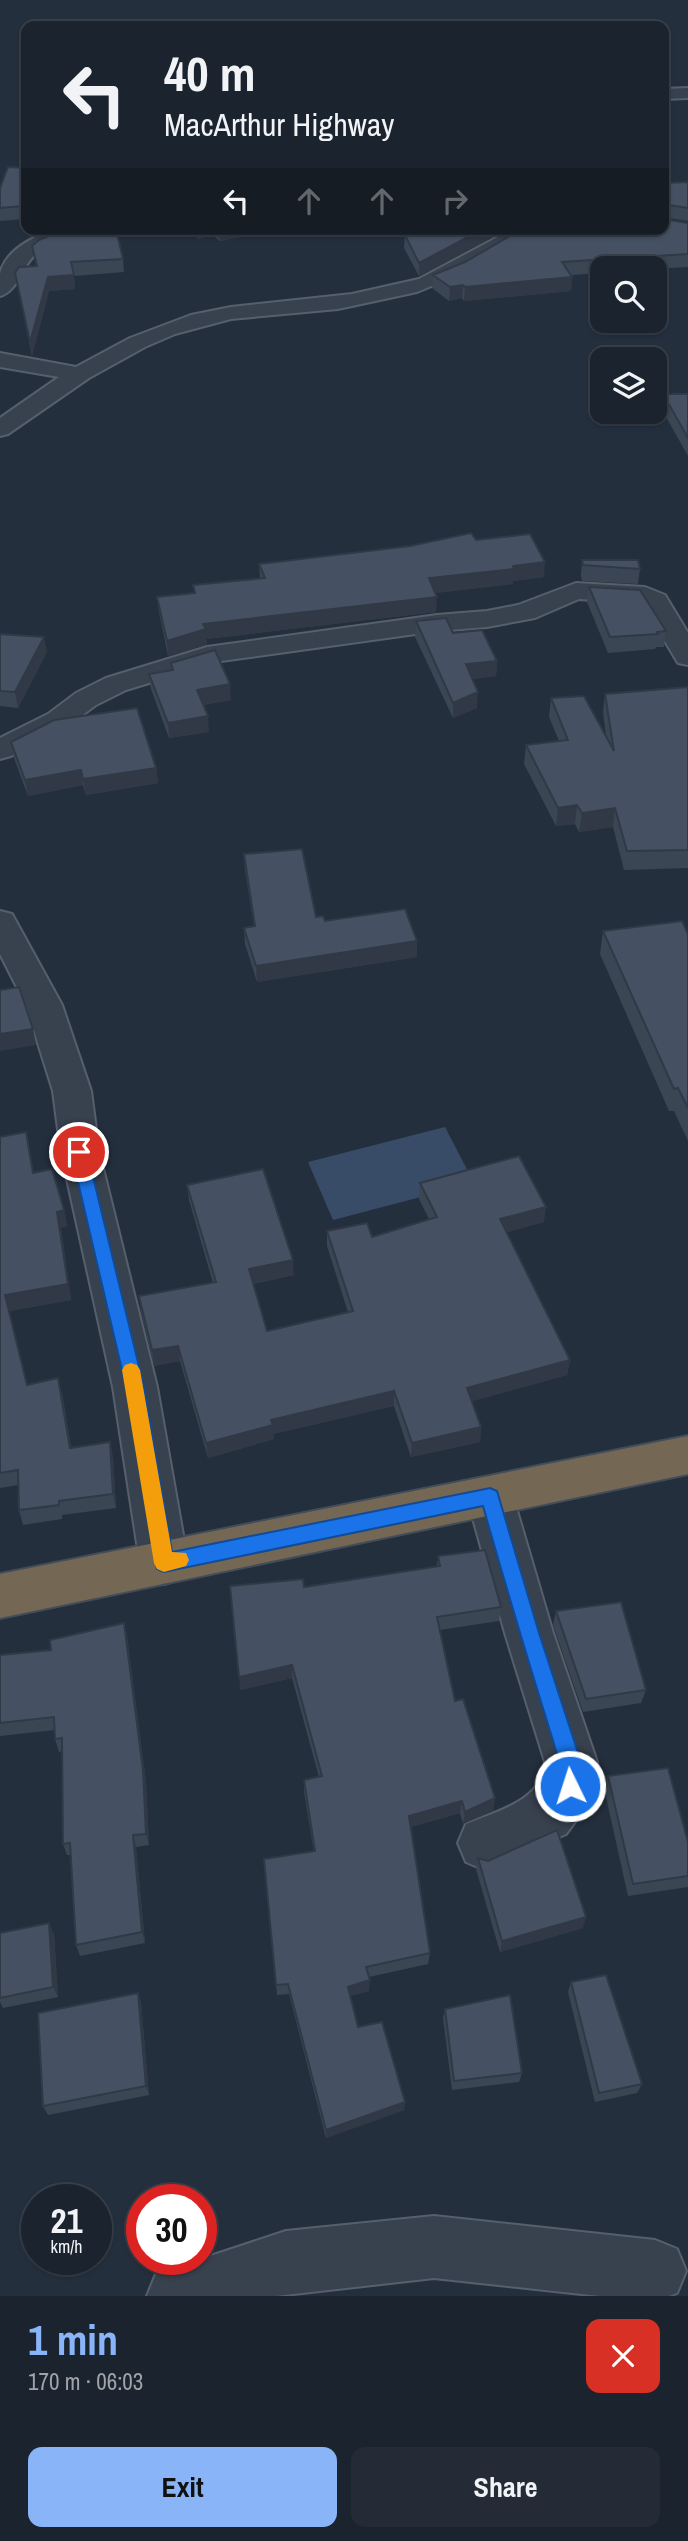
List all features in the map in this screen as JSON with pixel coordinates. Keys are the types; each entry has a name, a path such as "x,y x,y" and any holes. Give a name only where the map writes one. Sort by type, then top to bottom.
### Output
{"highway":[{"path":"0,1596 688,1455"}],"street":[{"path":"669,94 688,93"},
{"path":"0,290 8,284 11,269 27,249 56,235"},
{"path":"0,429 77,374 145,337 230,313 315,306 412,288 451,272 516,235"},
{"path":"0,360 77,374"},
{"path":"0,750 58,720 86,699 116,684 217,653 437,623 487,619 525,612 576,591 630,593 655,601 688,657"},
{"path":"0,922 44,1006 72,1091 79,1152 135,1387 164,1563"},
{"path":"485,1843 547,1815 570,1786 571,1762 528,1633 490,1497"},
{"path":"178,2296 286,2262 434,2247 655,2271"}],"water":[{"path":"445,1127 474,1183 333,1220 308,1162"}],"building":[{"path":"8,167 21,168 21,206 0,208 0,188"},
{"path":"688,182 688,208 669,205 669,183"},
{"path":"669,220 688,223 688,254 590,256 590,260 562,262 572,277 465,287 450,287 433,275 465,262 512,235 669,235"},
{"path":"51,235 117,235 123,259 71,262 74,275 48,277 30,342 15,273 19,267 37,266 32,246"},
{"path":"405,235 472,235 419,263"},
{"path":"667,394 688,394 688,438 667,401"},
{"path":"471,533 476,540 530,534 545,562 513,566 514,569 429,578 437,597 203,624 206,629 167,641 157,597 195,593 193,585 265,578 259,564 410,546"},
{"path":"582,560 638,560 640,569 583,565"},
{"path":"589,587 640,590 666,631 657,632 658,634 610,637"},
{"path":"446,618 453,633 482,630 497,661 466,664 478,692 453,703 416,621"},
{"path":"0,634 44,637 15,692 0,691"},
{"path":"215,650 230,684 197,690 208,716 168,723 149,674 173,670 171,663"},
{"path":"688,687 688,850 627,851 615,808 582,813 577,805 558,808 526,745 568,740 551,698 584,696 614,751 605,694"},
{"path":"137,708 156,768 83,779 81,770 25,780 11,742 54,720"},
{"path":"302,849 316,917 323,916 325,921 405,909 417,941 256,966 244,928 255,926 244,854"},
{"path":"682,921 688,934 688,1108 678,1088 674,1089 603,931"},
{"path":"19,987 33,1029 0,1034 0,990"},
{"path":"26,1132 33,1173 52,1169 64,1210 57,1212 68,1284 5,1295 27,1385 58,1378 70,1448 110,1442 113,1494 59,1501 59,1505 19,1510 18,1470 0,1473 0,1137"},
{"path":"519,1156 546,1207 500,1219 570,1360 467,1388 481,1427 412,1443 394,1391 271,1420 273,1425 206,1443 178,1346 152,1350 139,1296 216,1282 187,1185 263,1169 293,1260 249,1269 267,1331 353,1311 327,1231 367,1223 372,1237 437,1217 420,1183"},
{"path":"485,1550 501,1607 437,1617 455,1701 463,1699 495,1798 465,1812 462,1801 409,1816 430,1953 366,1967 370,1980 348,1987 358,2027 382,2022 405,2102 326,2130 288,1984 276,1985 264,1859 315,1851 304,1780 322,1776 292,1665 239,1677 230,1586 303,1579 304,1587 440,1566 438,1556"},
{"path":"621,1602 646,1690 586,1699 556,1611"},
{"path":"124,1623 143,1770 146,1834 133,1835 142,1932 76,1945 70,1843 63,1844 62,1738 55,1739 54,1717 0,1723 0,1655 51,1650 50,1640"},
{"path":"668,1768 688,1842 688,1876 633,1884 608,1776"},
{"path":"557,1830 586,1917 502,1941 478,1858 488,1861"},
{"path":"49,1923 53,1987 0,1998 0,1933"},
{"path":"606,1975 642,2084 599,2093 571,1982"},
{"path":"138,1993 146,2086 43,2106 38,2013"},
{"path":"510,1995 522,2073 454,2081 445,2009"}],"slow traffic":[{"path":"131,1370 164,1563 179,1560"}],"route":[{"path":"79,1152 135,1387 164,1563 490,1497 528,1633 571,1762 570,1786"}]}
